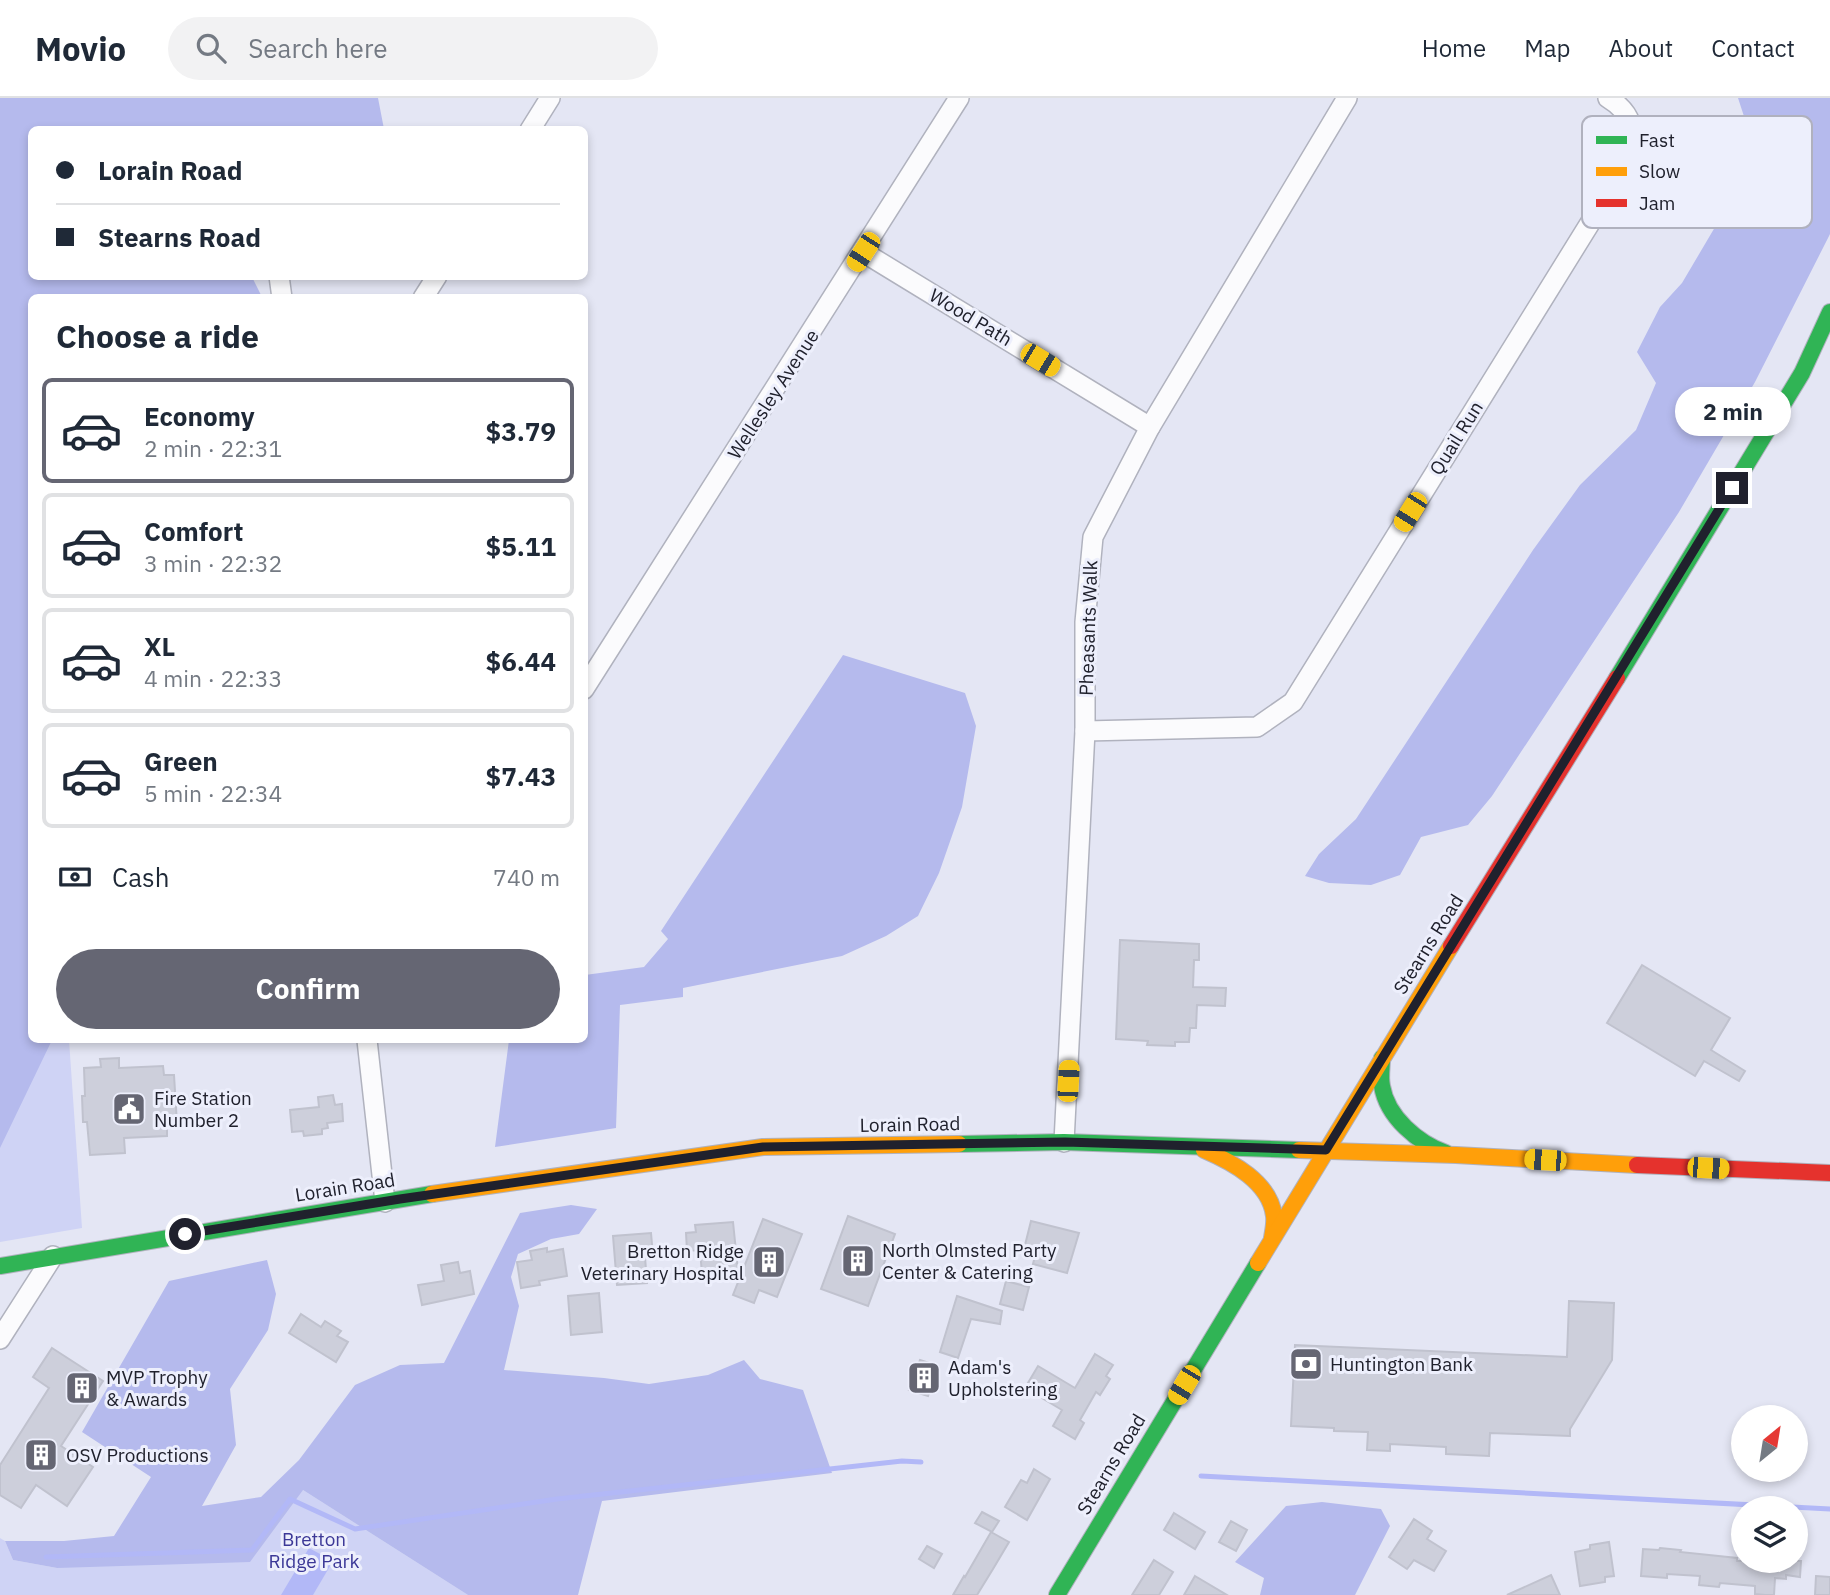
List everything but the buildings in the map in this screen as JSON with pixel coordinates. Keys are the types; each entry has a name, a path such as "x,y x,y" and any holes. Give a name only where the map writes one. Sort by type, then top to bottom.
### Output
{"main road":[{"name":"Stearns Road","path":"1057,1595 1272,1238 1802,373 1830,312"},
{"path":"1382,1058 1382,1089 1396,1115 1412,1134 1433,1150 1456,1155"},
{"name":"Lorain Road","path":"0,1266 385,1202 763,1147 1065,1142 1456,1155 1830,1173"},
{"path":"1194,1146 1224,1158 1250,1177 1269,1199 1275,1214 1272,1238"}],"street":[{"path":"532,126 550,98"},
{"name":"Wellesley Avenue","path":"588,683 959,98"},
{"name":"Pheasants Walk","path":"1065,1142 1085,731 1085,622 1093,537 1150,427 1347,98"},
{"name":"Quail Run","path":"1608,98 1621,106 1626,116"},
{"name":"Quail Run","path":"1085,731 1258,727 1293,702 1587,228"},
{"name":"Wood Path","path":"863,252 1150,427"},
{"path":"366,1043 385,1202"},
{"path":"0,1339 53,1256"}],"green space":[{"path":"0,98 28,126 28,280 32,280 32,294 28,294 28,1043 69,1043 82,1228 0,1242"},
{"name":"Bretton Ridge Park","path":"303,1490 468,1595 0,1595 0,1538 5,1541 13,1560 57,1568"}],"shaded area":[{"path":"0,98 378,98 383,126 28,126 28,280 254,280 260,294 28,294 28,1043 51,1043 0,1148"},
{"path":"1738,98 1830,98 1830,234 1755,382 1679,512 1492,796 1468,825 1421,837 1400,875 1371,885 1329,883 1305,876 1319,854 1356,819 1533,550 1580,485 1636,430 1656,383 1637,352 1660,307 1682,283 1714,228 1812,228 1812,116 1744,116"},
{"path":"843,655 965,693 976,726 962,807 939,873 918,916 886,936 842,956 683,988 683,997 620,1005 616,1128 495,1147 509,1043 588,1043 588,975 644,967 668,939 661,931"},
{"path":"571,1205 597,1209 579,1234 551,1239 518,1254 511,1277 519,1306 504,1370 649,1384 708,1375 744,1360 760,1379 803,1390 832,1473 602,1501 578,1595 468,1595 303,1490 250,1562 57,1568 13,1560 5,1541 64,1541 114,1536 151,1477 82,1432 169,1281 267,1260 276,1294 268,1330 230,1389 236,1445 202,1506 261,1497 299,1460 355,1385 400,1365 444,1363 520,1213"},
{"path":"1322,1502 1381,1509 1390,1526 1355,1595 1260,1595 1264,1578 1235,1562 1286,1506"},
{"path":"309,1548 333,1561 313,1595 281,1595"}],"waterway":[{"path":"46,1557 252,1550 290,1499 355,1529 557,1499 902,1461 921,1462"},
{"path":"1201,1476 1830,1509"}],"traffic: fast":[{"path":"1617,678 1802,373 1830,312"},
{"path":"1382,1058 1381,1083 1390,1108 1415,1136 1446,1153"},
{"path":"959,1144 1064,1142 1299,1150"},
{"path":"0,1266 432,1194"},
{"path":"1057,1595 1258,1263"}],"traffic: slow":[{"path":"1258,1263 1451,946"},
{"path":"432,1194 763,1147 959,1144"},
{"path":"1204,1150 1237,1167 1265,1193 1274,1216 1272,1238"},
{"path":"1299,1150 1637,1165"}],"traffic: jam":[{"path":"1451,946 1617,678"},
{"path":"1637,1165 1830,1173"}],"place":[{"name":"Fire Station Number 2","path":"129,1109"},
{"name":"North Olmsted Party Center & Catering","path":"858,1261"},
{"name":"Bretton Ridge Veterinary Hospital","path":"769,1262"},
{"name":"Huntington Bank","path":"1306,1364"},
{"name":"Adam's Upholstering","path":"924,1378"},
{"name":"MVP Trophy & Awards","path":"82,1388"},
{"name":"OSV Productions","path":"41,1455"}],"route":[{"path":"185,1234 400,1199 763,1147 1065,1142 1326,1150 1732,488"}]}
